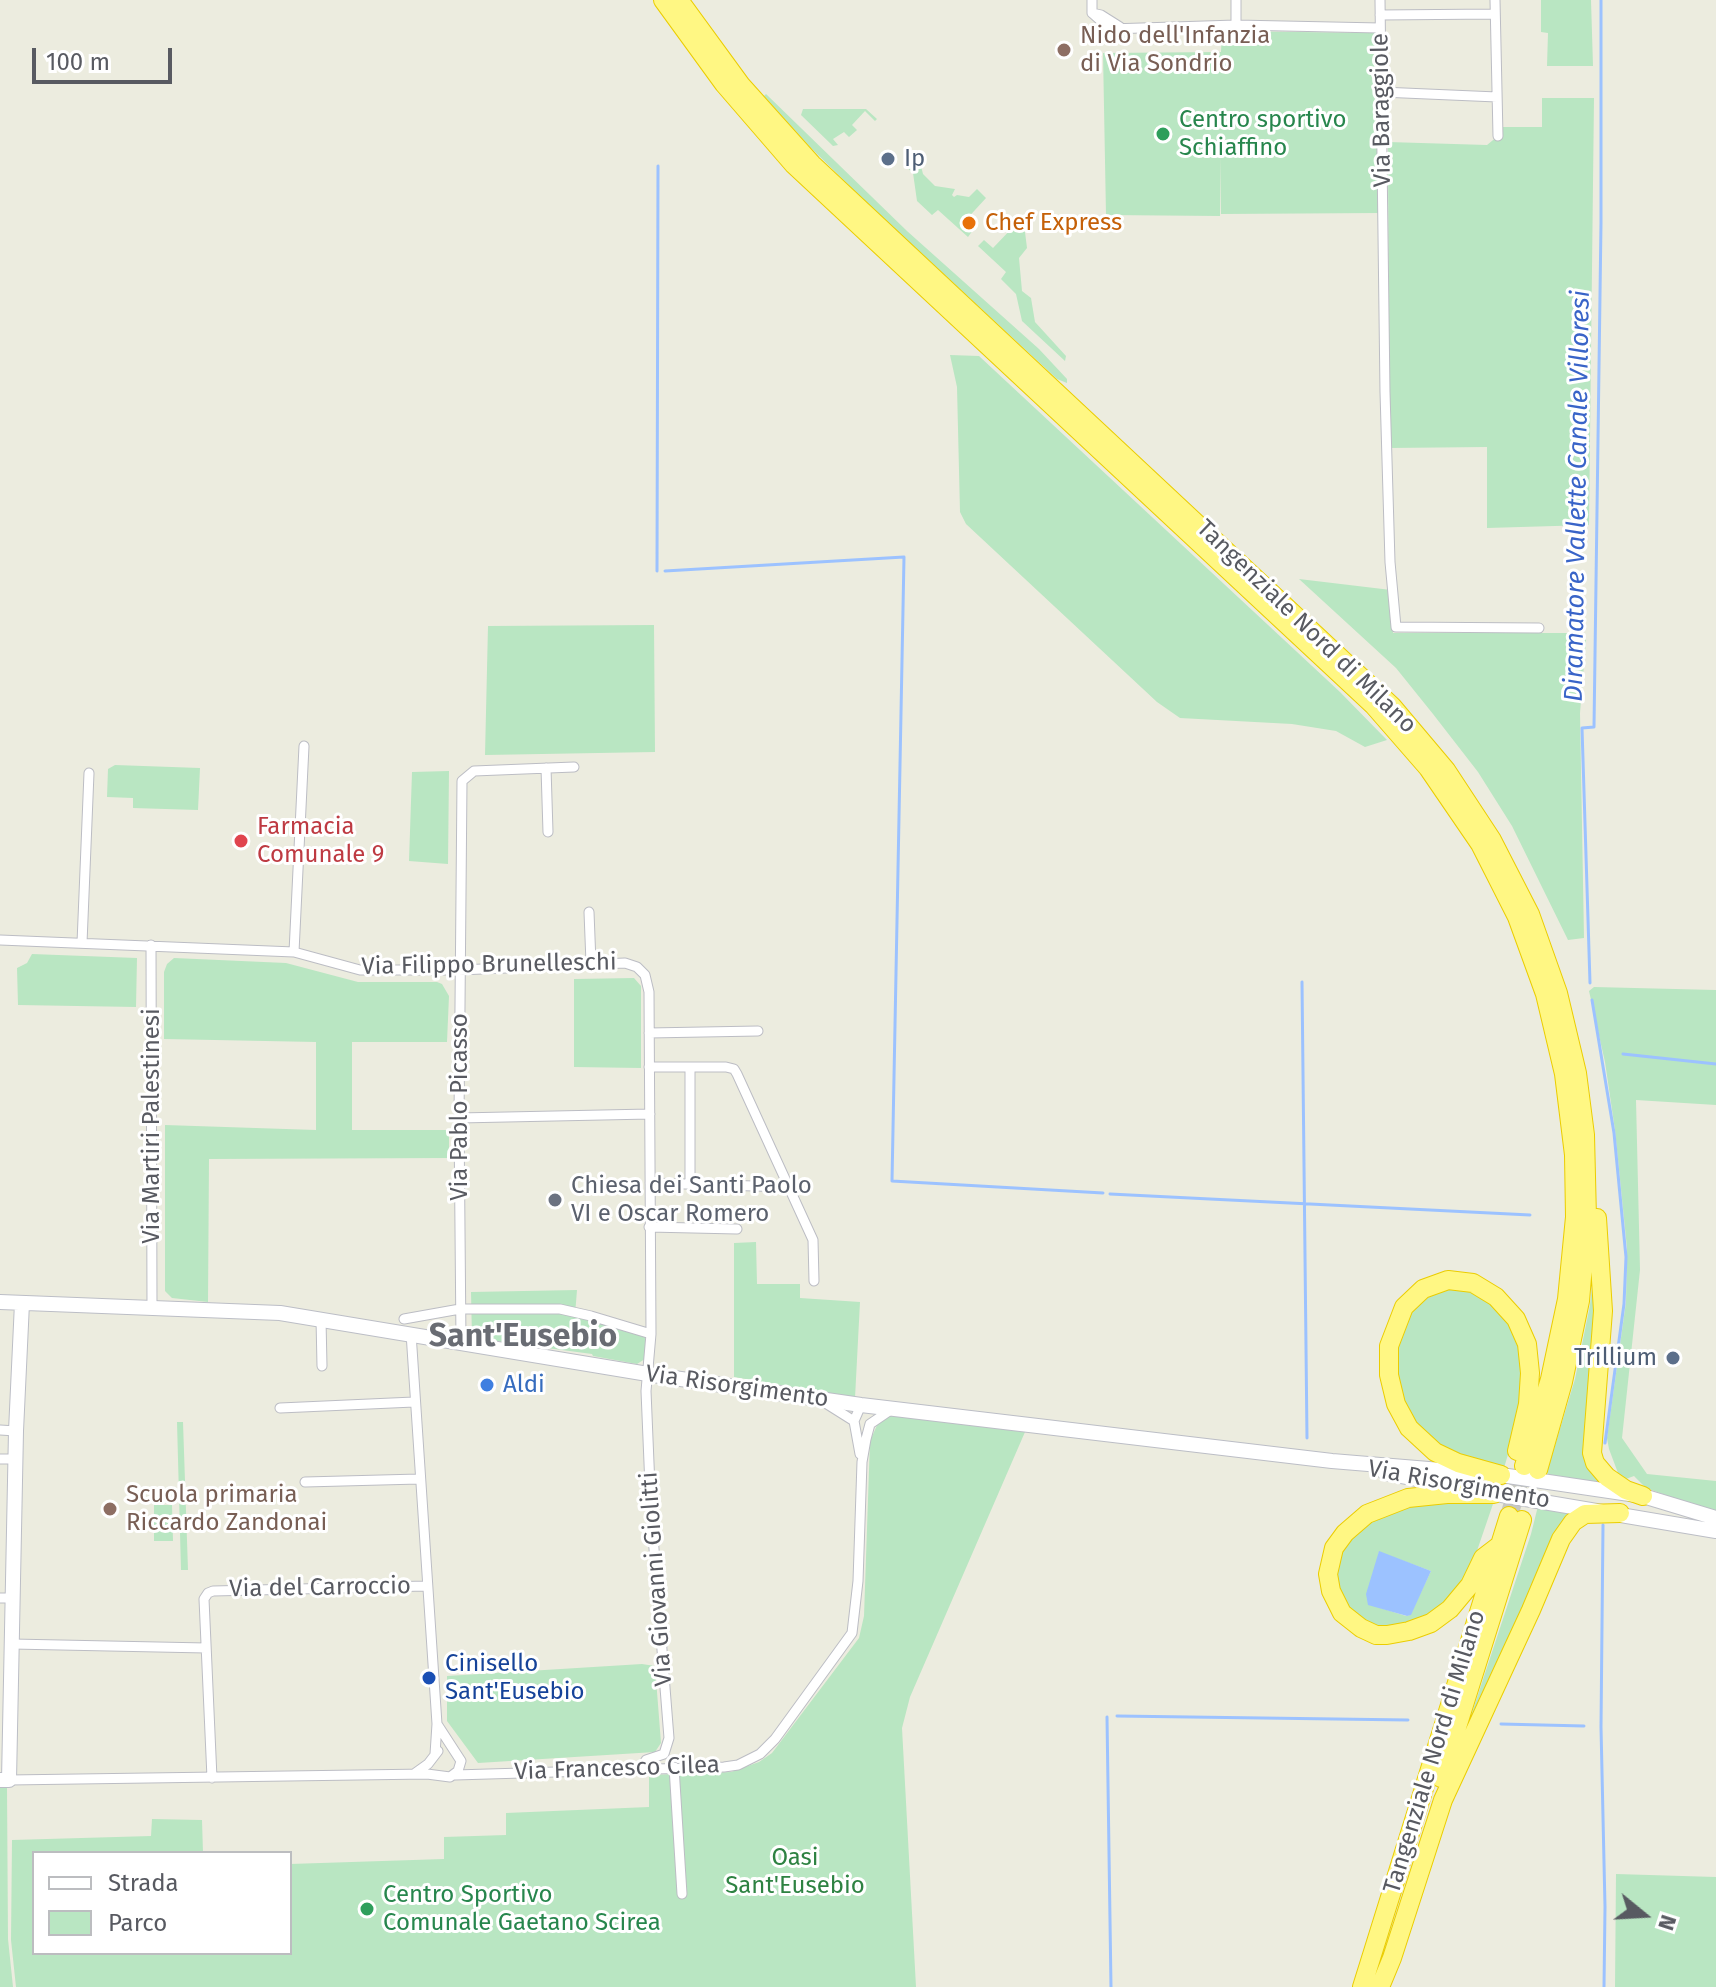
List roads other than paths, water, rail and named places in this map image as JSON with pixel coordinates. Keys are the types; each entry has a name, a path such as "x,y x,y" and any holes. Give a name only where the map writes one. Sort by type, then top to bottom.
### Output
{"highway":[{"name":"Tangenziale Nord di Milano","path":"663,0 724,84 794,165 1366,699 1428,768 1480,844 1517,917 1545,994 1564,1074 1573,1145 1575,1217 1567,1299 1553,1369 1526,1466"},
{"name":"Tangenziale Nord di Milano","path":"679,0 754,101 827,178 1377,691 1426,745 1487,831 1530,914 1558,993 1581,1094 1588,1187 1583,1280 1568,1362 1526,1466"},
{"path":"1581,1094 1591,1117 1603,1311 1592,1453 1595,1463 1607,1477 1626,1490 1643,1496"},
{"path":"1501,1475 1458,1463 1435,1452 1409,1428 1396,1404 1389,1375 1389,1346 1404,1307 1423,1289 1448,1280 1473,1283 1484,1288 1507,1308 1522,1331 1529,1357 1530,1387 1526,1466"},
{"path":"1494,1494 1408,1498 1367,1514 1345,1533 1334,1548 1328,1574 1331,1591 1342,1613 1361,1628 1376,1635 1409,1631 1431,1623 1450,1609 1470,1585 1483,1558 1500,1545"},
{"path":"1378,1987 1392,1958 1443,1800 1561,1539 1573,1522 1585,1514 1620,1513"},
{"name":"Tangenziale Nord di Milano","path":"1362,1987 1500,1545 1515,1518 1378,1987"}],"street":[{"path":"1092,0 1092,13 1108,28 1236,25 1380,28"},
{"path":"1236,0 1236,25"},
{"name":"Via Baraggiole","path":"1380,0 1385,408 1390,562 1396,627 1539,628"},
{"path":"1495,0 1498,136"},
{"path":"1380,15 1495,14"},
{"path":"1381,92 1497,97"},
{"path":"294,952 304,746"},
{"name":"Via Pablo Picasso","path":"461,1342 459,970 462,781 474,771 574,767"},
{"path":"546,768 548,832"},
{"path":"82,943 89,773"},
{"path":"589,912 591,963"},
{"name":"Via Filippo Brunelleschi","path":"0,940 294,952 360,970 459,970 625,963 642,972 649,981 649,1033"},
{"name":"Via Martiri Palestinesi","path":"151,945 152,1307"},
{"path":"648,1374 651,1334 649,1033 758,1031"},
{"path":"649,1067 734,1069 814,1245 814,1281"},
{"path":"690,1067 690,1184"},
{"path":"459,1118 650,1114"},
{"path":"650,1183 789,1187"},
{"path":"649,1227 737,1229"},
{"name":"Via Risorgimento","path":"0,1302 257,1311 321,1319 648,1374 892,1409 1332,1461 1501,1475 1586,1490 1643,1496 1716,1518"},
{"path":"22,1303 16,1431 8,1459 6,1598 12,1644 6,1661 4,1780 410,1775 446,1778 455,1775 461,1761 437,1724"},
{"path":"404,1319 460,1309 560,1309 651,1334"},
{"path":"321,1319 322,1366"},
{"path":"411,1333 437,1724 432,1769 438,1775"},
{"name":"Via Giovanni Giolitti","path":"643,1768 646,1760 659,1758 669,1746 651,1511 648,1374"},
{"path":"813,1398 841,1410 854,1421 863,1405"},
{"path":"280,1408 414,1402"},
{"name":"Via Francesco Cilea","path":"455,1775 724,1767 738,1765 760,1754 775,1739 847,1641 856,1614 862,1462 870,1424 863,1405"},
{"path":"870,1424 892,1409"},
{"name":"Via Francesco Cilea","path":"854,1421 862,1462"},
{"path":"0,1430 16,1431"},
{"name":"Via Risorgimento","path":"1332,1461 1494,1494 1716,1531"},
{"path":"305,1482 419,1479"},
{"name":"Via del Carroccio","path":"212,1778 204,1599 213,1591 426,1586"},
{"path":"12,1644 206,1648"},
{"path":"410,1775 426,1767 440,1749 452,1750"},
{"name":"Via Francesco Cilea","path":"461,1761 483,1773"},
{"path":"674,1767 682,1894"}],"water":[{"path":"1379,1551 1431,1571 1411,1615 1368,1605 1366,1594"}],"waterway":[{"name":"Diramatore Vallette Canale Villoresi","path":"1590,983 1582,728 1594,727 1601,0"},
{"path":"657,571 658,166"},
{"path":"665,571 904,557 892,1181 1103,1193"},
{"path":"1302,982 1307,1438"},
{"path":"1592,1000 1614,1133 1626,1257 1624,1304 1605,1443"},
{"path":"1623,1054 1716,1064"},
{"path":"1110,1194 1530,1215"},
{"path":"1603,1525 1601,1727 1604,1987"},
{"path":"1117,1716 1408,1720"},
{"path":"1107,1717 1111,1987"},
{"path":"1501,1724 1584,1726"}],"tunnel":[{"path":"1509,1516 1524,1466"}],"place":[{"name":"Nido dell'Infanzia di Via Sondrio","path":"1064,50"},
{"name":"Centro sportivo Schiaffino","path":"1163,134"},
{"name":"Ip","path":"888,159"},
{"name":"Chef Express","path":"969,223"},
{"name":"Farmacia Comunale 9","path":"241,841"},
{"name":"Chiesa dei Santi Paolo VI e Oscar Romero","path":"555,1200"},
{"name":"Trillium","path":"1673,1358"},
{"name":"Aldi","path":"487,1385"},
{"name":"Scuola primaria Riccardo Zandonai","path":"110,1509"},
{"name":"Cinisello Sant'Eusebio","path":"429,1678"},
{"name":"Centro Sportivo Comunale Gaetano Scirea","path":"367,1909"}],"district":[{"name":"Sant'Eusebio","path":"523,1337"}],"park label":[{"name":"Oasi Sant'Eusebio","path":"795,1872"}]}
